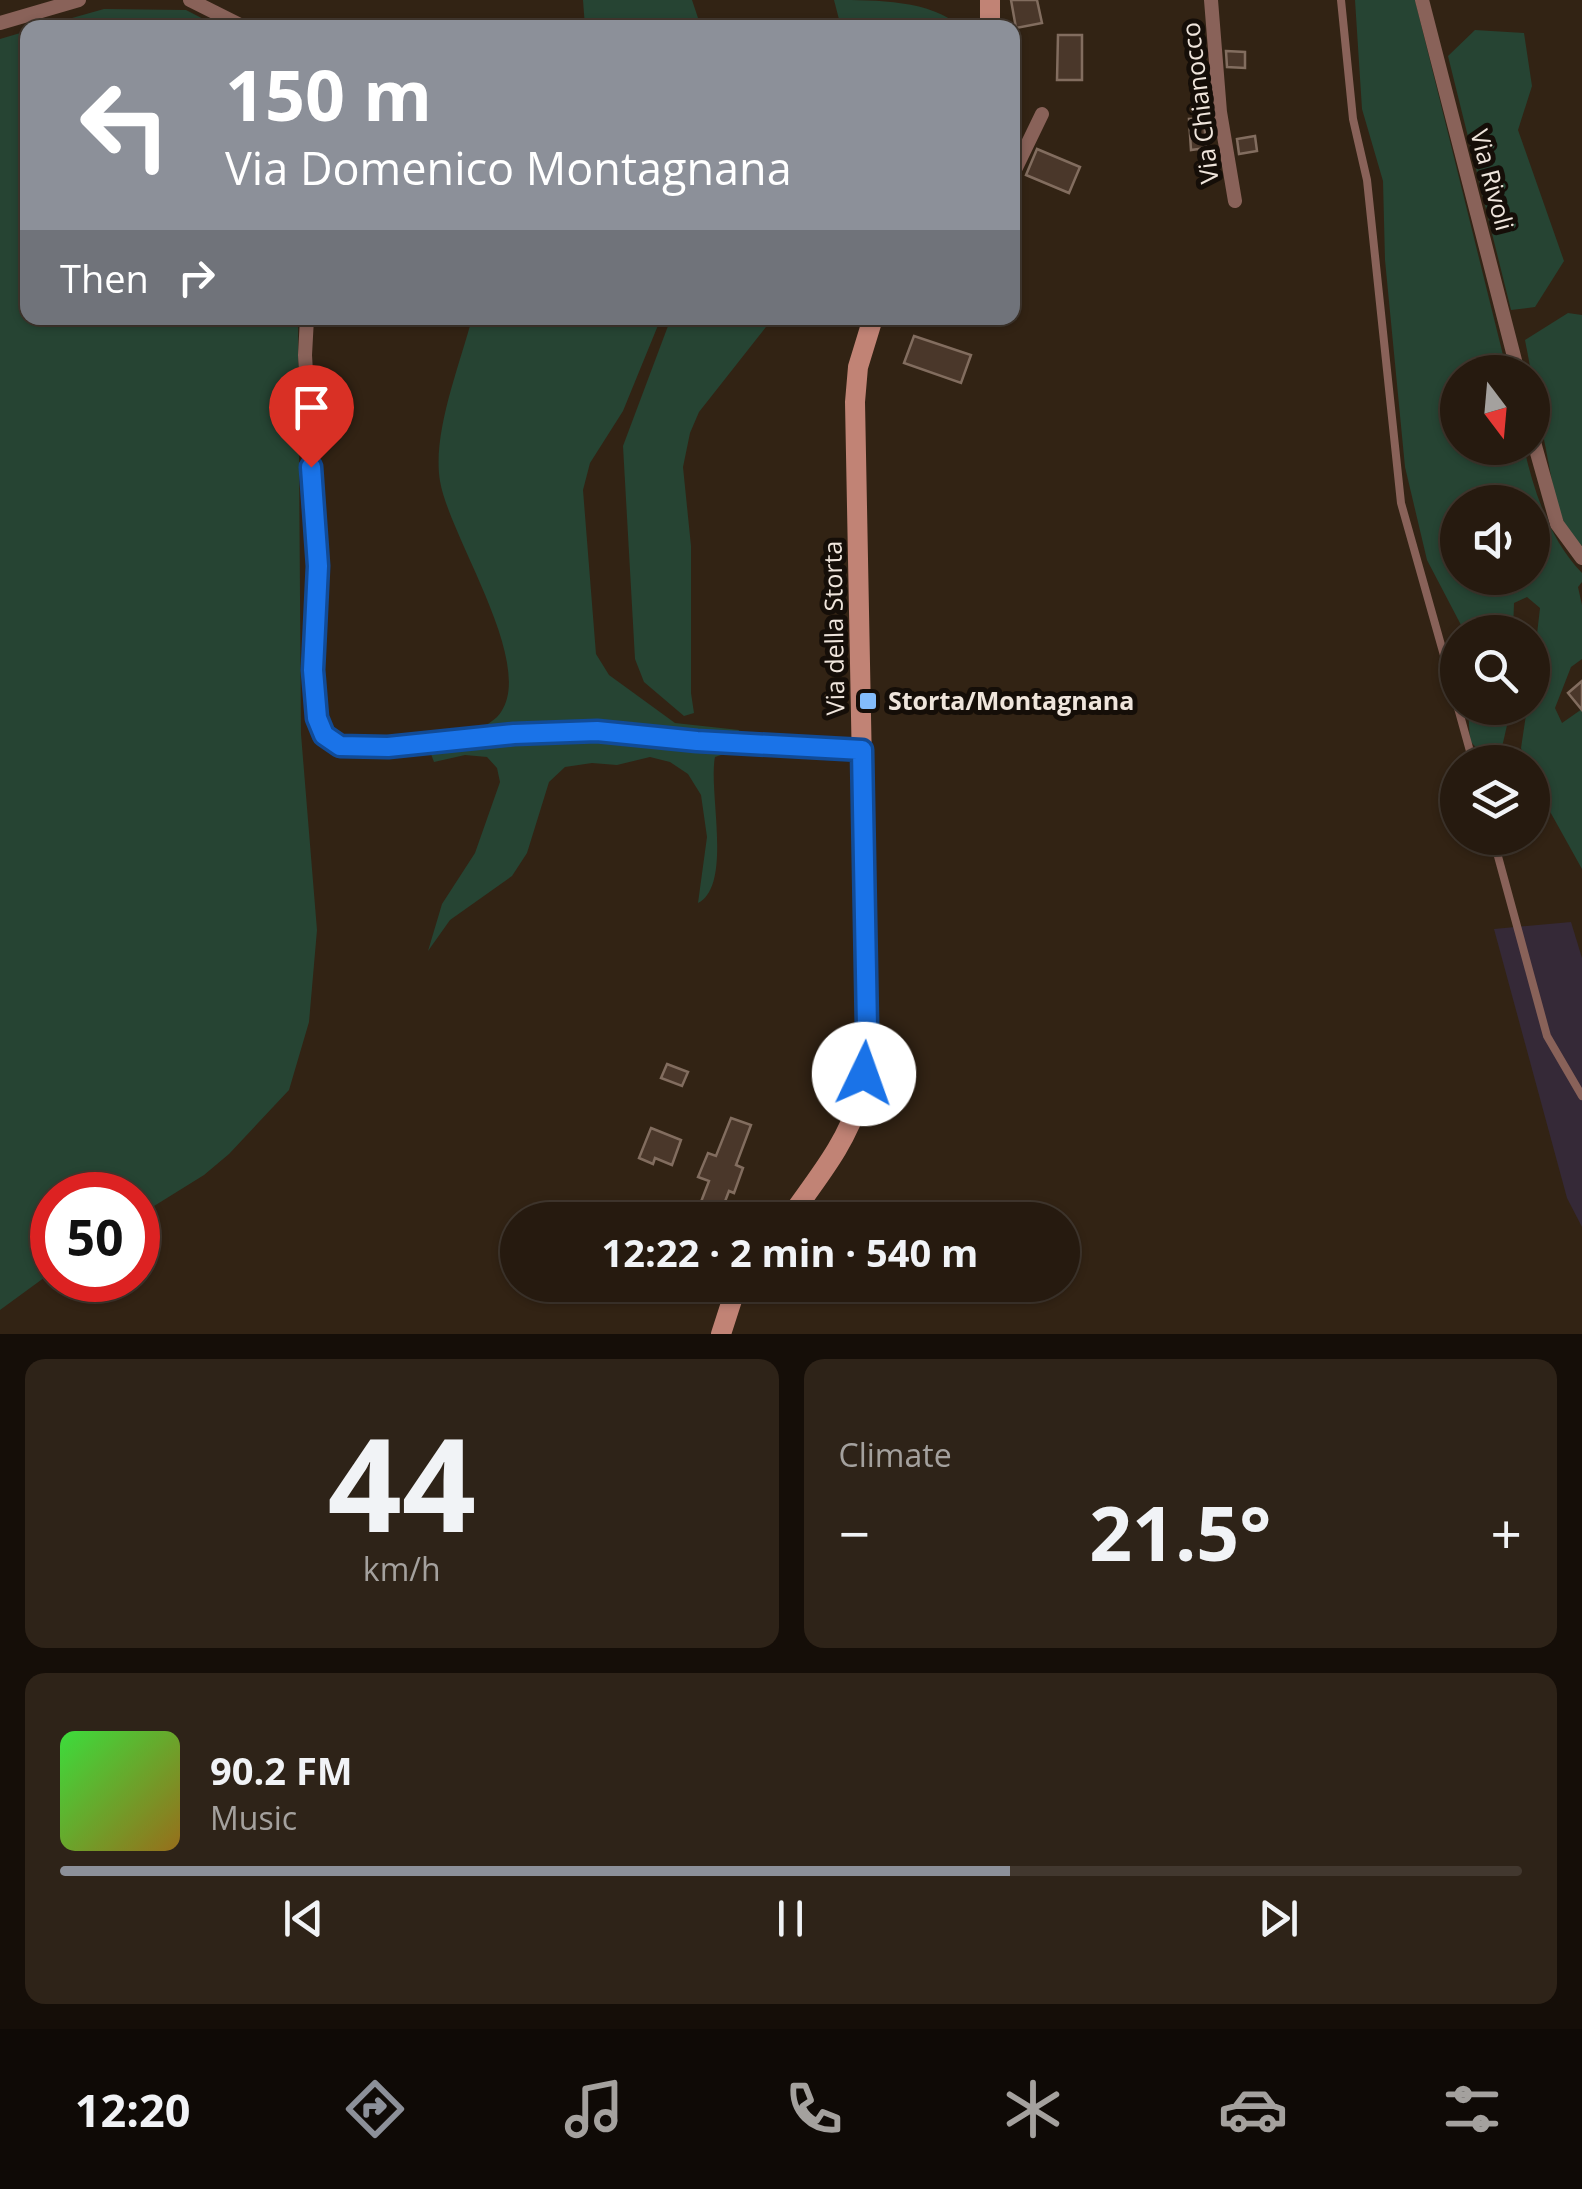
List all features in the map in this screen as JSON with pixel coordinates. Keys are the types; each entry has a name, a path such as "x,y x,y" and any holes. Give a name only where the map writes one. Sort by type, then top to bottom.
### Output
{"main road":[{"name":"Via della Storta","path":"801,1202 849,1126 864,1074 867,1028 855,402 858,367 871,325"},
{"path":"721,1334 731,1302"}],"street":[{"path":"0,24 78,0"},
{"path":"190,0 230,20"},
{"name":"Via Chianocco","path":"1211,0 1220,112 1235,201"},
{"name":"Via Rivoli","path":"1422,0 1514,355"},
{"path":"1020,159 1042,114"},
{"path":"306,325 318,566 313,670 317,718 324,735 340,746 388,747 514,734 597,731 862,750"},
{"path":"1540,465 1556,524 1582,558"}],"lane":[{"path":"1341,0 1353,119 1368,180 1401,503 1440,642"},
{"path":"1498,855 1547,1036 1582,1096"}],"shaded area":[{"path":"1571,922 1582,958 1582,1227 1567,1198 1494,929"}],"green space":[{"path":"583,0 692,0 699,20 584,20"},
{"path":"834,0 885,1 934,11 951,20 839,20"},
{"path":"1355,0 1415,0 1503,355 1440,355 1440,465 1529,465 1534,485 1440,485 1440,585 1427,560 1405,467 1385,260 1383,181 1362,109"},
{"path":"104,9 186,10 205,20 65,20"},
{"path":"1475,30 1524,33 1532,86 1518,130 1564,261 1535,307 1511,310 1448,56"},
{"path":"20,33 20,325 298,325 301,734 317,930 309,1022 289,1090 229,1154 160,1202 160,1172 30,1172 30,1288 0,1310 0,39"},
{"path":"1568,313 1582,315 1582,546 1568,533 1556,502 1549,465 1550,355 1528,355 1525,340"},
{"path":"470,325 658,325 623,411 590,463 583,490 596,654 609,675 675,723 739,730 738,737 625,727 570,727 550,722 527,729 454,734 492,721 501,712 509,690 499,631 440,481 440,442"},
{"path":"668,325 767,325 699,412 690,433 683,467 691,546 694,713 684,716 644,682 635,659 623,446"},
{"path":"1550,525 1582,573 1578,587 1582,659 1571,667 1555,708 1562,723 1582,709 1582,869 1550,812 1550,745 1521,745 1524,725 1550,725 1550,615 1539,615 1540,608 1527,597 1514,603 1514,615 1456,615 1445,595 1550,595"},
{"path":"1469,725 1507,725 1502,745 1474,745"},
{"path":"621,737 733,751 715,757 717,858 708,893 698,903 707,837 701,795 688,774 670,762 650,757 617,765 565,767 549,782 527,853 512,876 450,920 428,951 442,904 475,853 500,782 497,768 487,757 465,755 434,762 431,754 452,749"}],"building":[{"path":"1011,0 1037,0 1042,23 1020,27 1020,20 1015,20"},
{"path":"1058,35 1082,35 1082,80 1057,80"},
{"path":"1226,51 1245,52 1245,68 1227,67"},
{"path":"1204,118 1206,148 1191,150 1189,119"},
{"path":"1255,136 1257,151 1239,154 1237,139"},
{"path":"1037,149 1080,167 1069,193 1026,175"},
{"path":"914,336 971,355 961,383 904,363"},
{"path":"1582,681 1582,710 1568,693"},
{"path":"667,1064 688,1072 682,1086 661,1078"},
{"path":"731,1118 751,1125 736,1165 743,1168 734,1193 729,1191 725,1202 701,1202 709,1181 698,1177 708,1153 716,1156"},
{"path":"651,1128 681,1140 672,1165 655,1158 653,1164 639,1158"}],"place":[{"name":"Storta/Montagnana","path":"868,701"}],"route":[{"path":"311,467 318,566 313,670 317,718 324,735 340,746 388,747 514,734 597,731 862,750 867,1028 864,1074"}]}
